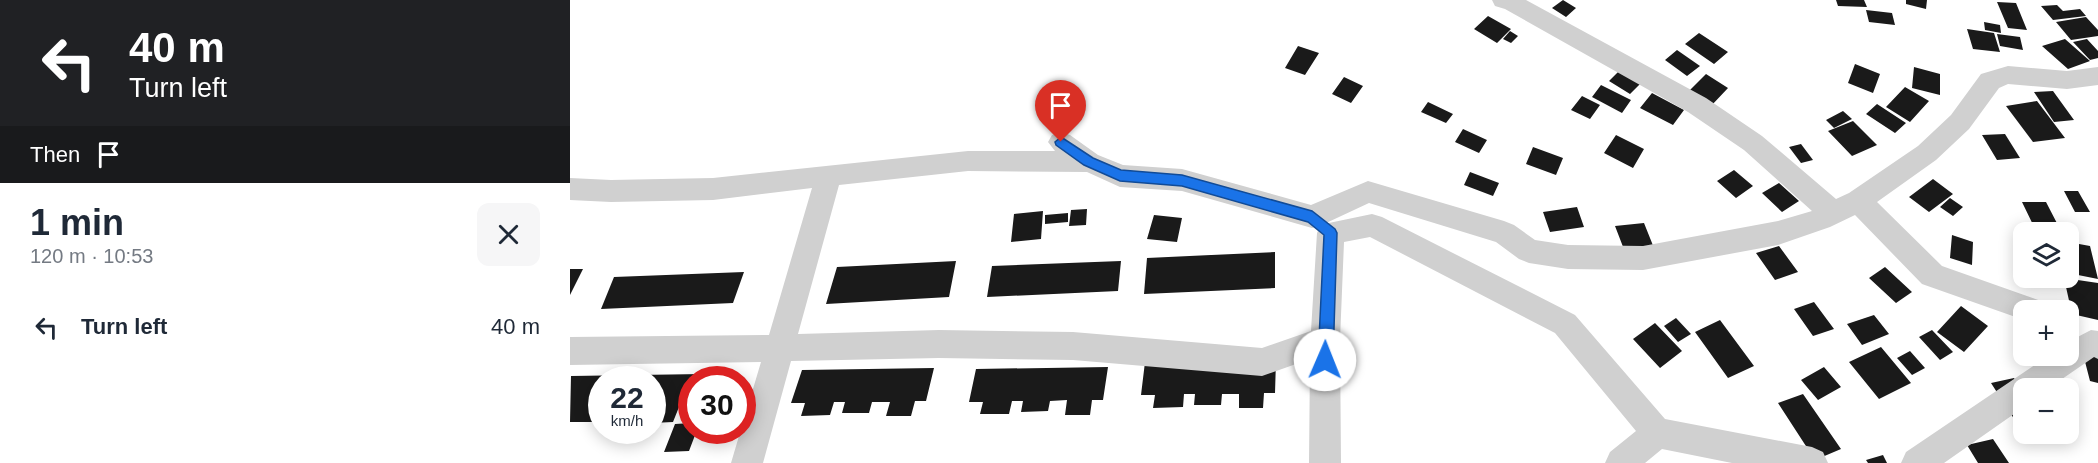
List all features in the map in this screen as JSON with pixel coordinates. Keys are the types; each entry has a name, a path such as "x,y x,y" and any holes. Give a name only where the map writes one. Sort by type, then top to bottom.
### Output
{"street":[{"path":"1503,0 1514,3 1697,105 1753,143 1833,213"},
{"path":"1321,225 1368,192 1504,233 1529,250 1568,257 1644,258 1778,233 1833,213 1858,201 1927,153 1960,122 1990,81 2008,75 2067,80 2098,76"},
{"path":"1061,142 1089,162 1120,176 1182,180 1321,225 1372,225 1565,324 1657,433 1812,463"},
{"path":"570,189 611,191 713,189 968,161 1089,162"},
{"path":"747,463 829,175"},
{"path":"1858,201 1932,275 2013,304"},
{"path":"1321,225 1325,340 1325,463"},
{"path":"570,351 939,344 1073,346 1262,362 1325,340"},
{"path":"2038,378 2086,340"},
{"path":"1917,463 2013,397"},
{"path":"1621,463 1657,433"}],"building":[{"path":"1563,0 1576,8 1566,17 1552,8"},
{"path":"1836,0 1864,0 1867,7 1838,6"},
{"path":"1906,0 1927,0 1926,9 1906,4"},
{"path":"1997,2 2016,3 2027,30 2008,28"},
{"path":"2057,5 2063,11 2080,9 2086,16 2053,20 2041,6"},
{"path":"1866,10 1892,13 1895,25 1869,22"},
{"path":"1488,16 1511,29 1497,43 1474,29"},
{"path":"2086,17 2098,30 2098,36 2071,40 2056,22"},
{"path":"1984,22 2000,25 2001,33 1985,30"},
{"path":"1967,29 1994,33 2000,52 1973,49"},
{"path":"1510,31 1518,36 1511,43 1503,39"},
{"path":"1699,33 1728,52 1714,64 1685,44"},
{"path":"1997,34 2020,37 2023,50 2000,46"},
{"path":"2065,39 2090,61 2068,69 2042,46"},
{"path":"2087,39 2098,51 2098,58 2090,60 2073,42"},
{"path":"1298,46 1319,53 1305,75 1285,68"},
{"path":"1677,50 1700,66 1687,76 1665,60"},
{"path":"1855,64 1880,74 1873,93 1848,83"},
{"path":"1914,67 1940,74 1940,95 1912,88"},
{"path":"1619,71 1640,84 1630,94 1609,81"},
{"path":"1706,74 1728,88 1711,106 1688,92"},
{"path":"1344,77 1363,86 1351,103 1332,94"},
{"path":"1601,85 1631,100 1622,113 1592,97"},
{"path":"1905,87 1929,101 1910,122 1886,107"},
{"path":"2053,91 2074,120 2054,122 2034,92"},
{"path":"1652,93 1684,110 1673,125 1640,108"},
{"path":"1582,96 1600,105 1590,119 1571,110"},
{"path":"2037,101 2065,138 2033,142 2006,106"},
{"path":"1428,102 1453,114 1446,123 1421,112"},
{"path":"1877,104 1906,123 1895,133 1866,114"},
{"path":"1843,111 1852,119 1834,128 1826,120"},
{"path":"1853,121 1877,145 1852,156 1828,131"},
{"path":"1463,129 1487,140 1479,153 1455,142"},
{"path":"2005,134 2020,158 1997,160 1982,135"},
{"path":"1616,135 1644,149 1633,168 1604,153"},
{"path":"1801,144 1813,160 1801,163 1789,147"},
{"path":"1533,147 1563,158 1556,175 1526,164"},
{"path":"1734,170 1753,186 1736,198 1717,181"},
{"path":"1470,172 1499,183 1493,196 1464,185"},
{"path":"1933,179 1953,194 1929,212 1909,197"},
{"path":"1779,183 1799,201 1782,212 1762,193"},
{"path":"2064,191 2078,191 2090,212 2075,212"},
{"path":"1950,198 1963,207 1953,216 1940,207"},
{"path":"2022,202 2046,202 2056,222 2032,222"},
{"path":"1577,207 1584,227 1550,232 1543,212"},
{"path":"1087,209 1086,225 1069,226 1071,210"},
{"path":"1043,211 1041,239 1011,242 1014,214"},
{"path":"1068,213 1068,222 1045,224 1045,215"},
{"path":"1154,215 1182,218 1177,242 1147,239"},
{"path":"1644,223 1654,248 1625,252 1615,226"},
{"path":"1952,235 1973,242 1972,265 1950,258"},
{"path":"2079,244 2090,246 2098,279 2079,275"},
{"path":"1779,246 1798,272 1775,280 1756,253"},
{"path":"1275,252 1275,288 1144,294 1147,258"},
{"path":"956,261 949,297 826,304 837,267"},
{"path":"1121,261 1118,291 987,297 992,266"},
{"path":"1885,267 1912,292 1896,303 1869,278"},
{"path":"570,269 583,269 570,295"},
{"path":"744,272 733,303 601,309 614,277"},
{"path":"2079,280 2098,283 2098,320 2079,316 2079,300 2069,300 2066,288 2079,288"},
{"path":"1814,302 1834,329 1813,336 1794,309"},
{"path":"1961,306 1988,326 1964,352 1937,332"},
{"path":"1874,315 1889,334 1862,345 1847,324"},
{"path":"1676,318 1691,334 1678,342 1664,326"},
{"path":"1720,320 1754,366 1728,378 1695,332"},
{"path":"1655,323 1682,351 1660,368 1633,339"},
{"path":"1932,330 1953,352 1940,360 1919,337"},
{"path":"2081,346 2098,349 2098,383 2090,381"},
{"path":"1881,347 1911,383 1879,399 1849,362"},
{"path":"1910,351 1925,368 1912,375 1897,358"},
{"path":"1276,360 1275,393 1264,393 1263,408 1239,408 1239,394 1222,394 1221,405 1194,405 1195,394 1184,394 1183,407 1153,408 1155,395 1141,395 1145,362"},
{"path":"1108,367 1103,400 1092,400 1090,415 1065,415 1067,400 1050,401 1048,411 1021,412 1023,401 1012,401 1009,414 980,414 983,402 969,402 976,369"},
{"path":"1824,367 1841,387 1818,400 1801,380"},
{"path":"934,368 926,401 915,401 911,416 886,416 890,402 872,402 869,413 842,413 845,402 834,402 830,415 801,416 805,403 791,403 802,370"},
{"path":"678,374 678,410 673,422 666,422 666,375"},
{"path":"571,376 588,376 588,422 570,422"},
{"path":"2013,378 2013,417 1991,383"},
{"path":"1803,394 1841,449 1815,460 1778,403"},
{"path":"675,424 678,424 678,444 692,444 689,451 664,452"},
{"path":"1993,439 2009,463 1978,463 1967,445"},
{"path":"1883,455 1887,463 1868,463 1866,460"}],"route":[{"path":"1061,142 1089,162 1120,176 1182,180 1312,217 1331,233 1325,360"}]}
